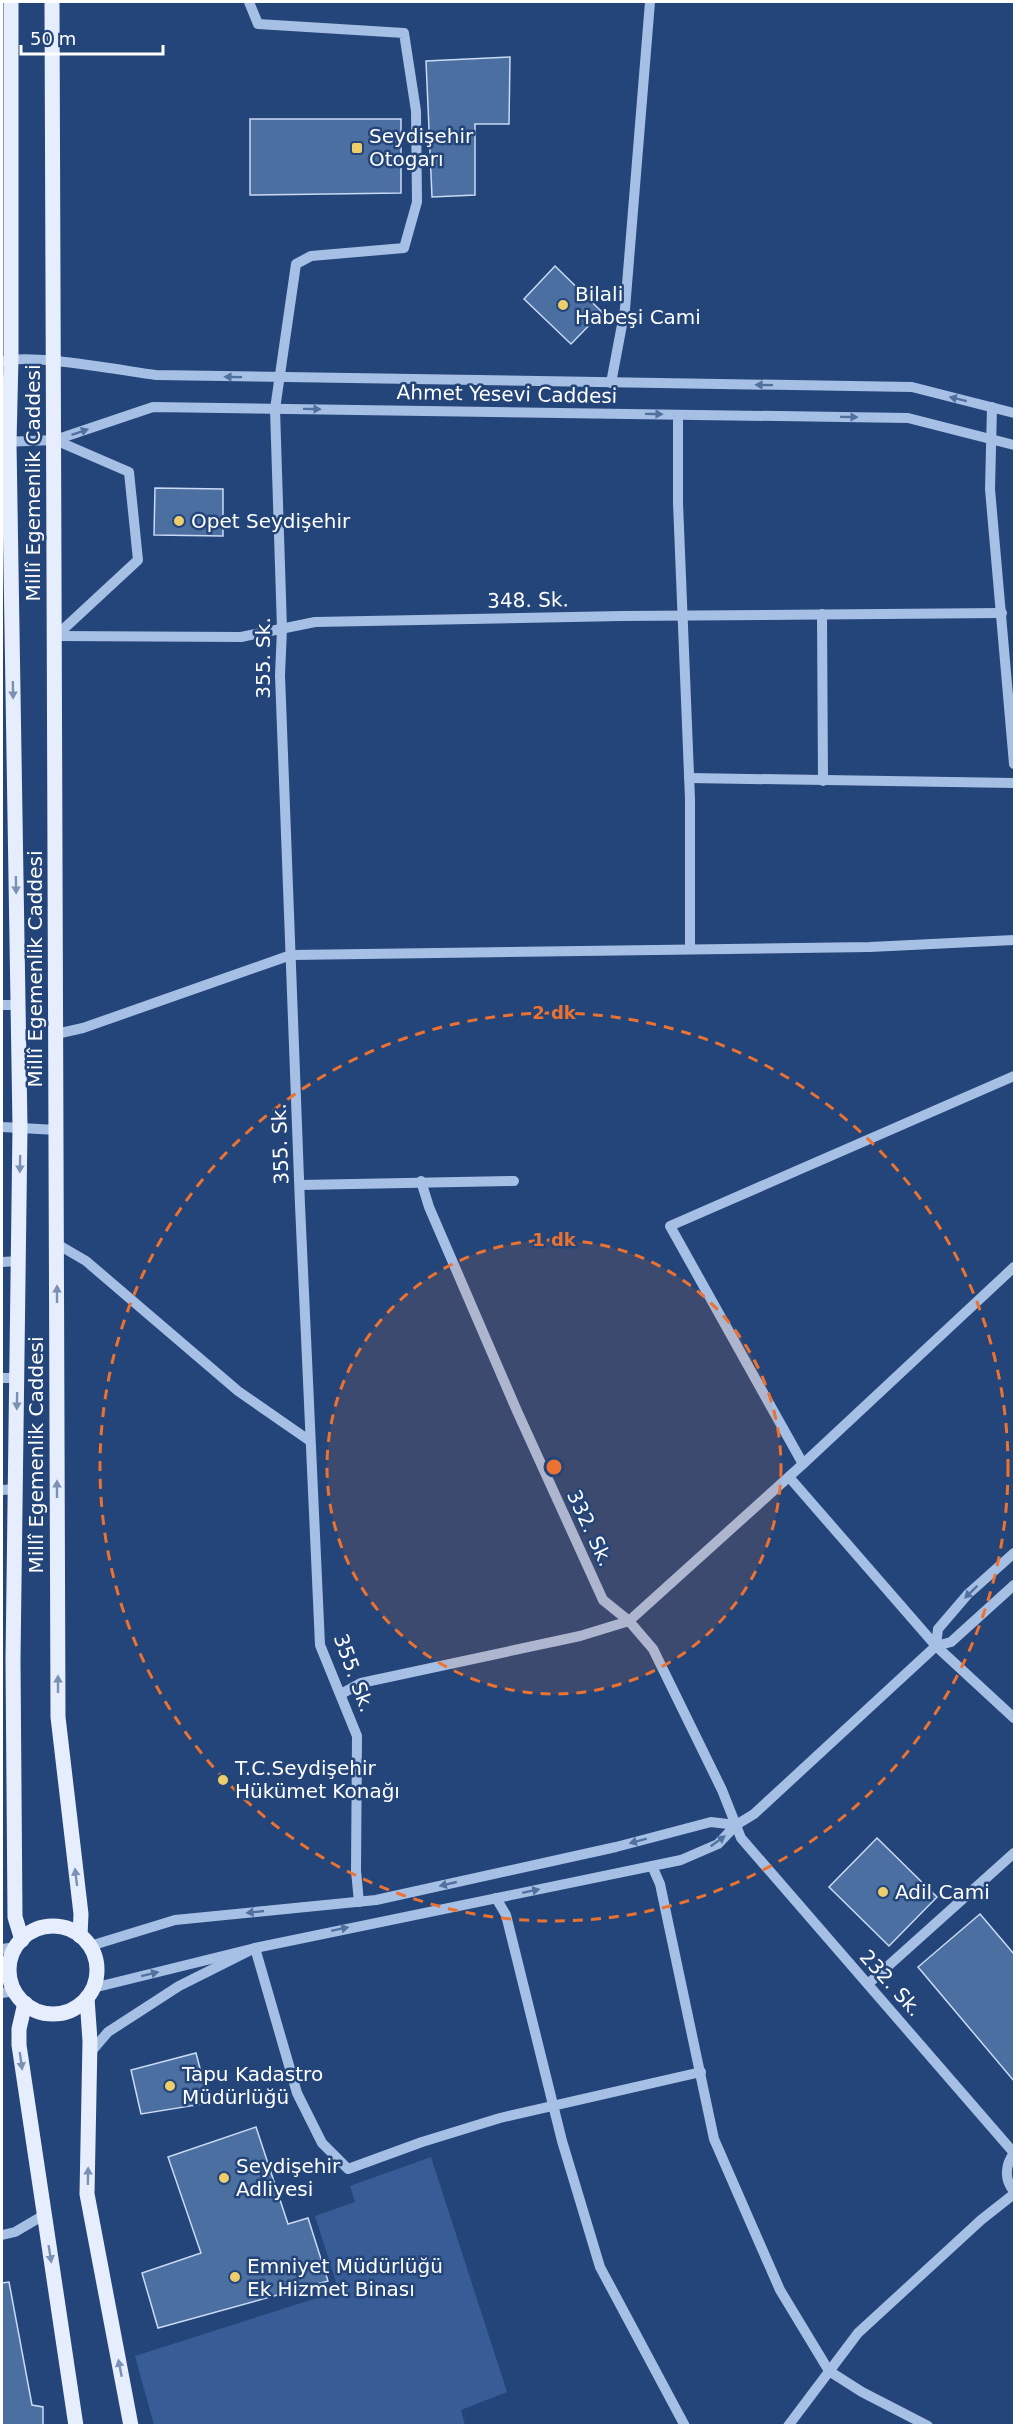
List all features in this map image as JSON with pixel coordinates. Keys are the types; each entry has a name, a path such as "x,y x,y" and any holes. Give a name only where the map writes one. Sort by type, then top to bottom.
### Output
{"main road":[{"name":"Millî Egemenlik Caddesi","path":"11,2 5,442 7,647 20,1127 18,1261 9,1378 8,1575 15,1917 13,1945"},
{"name":"Millî Egemenlik Caddesi","path":"52,2 58,1717 85,1941"},
{"path":"90,1993 72,2010 53,2014 41,2013 8,1992 13,1945 39,1929 53,1927 67,1929 85,1941 96,1966 90,1993 87,2194 131,2426"},
{"path":"25,2003 19,2029 19,2045 76,2426"}],"street":[{"name":"355. Sk.","path":"249,2 258,24 404,33 417,111 417,202 404,248 311,256 296,264 275,409 282,629 280,675 320,1645 357,1736 356,1871 359,1902"},
{"path":"612,382 625,309 650,2"},
{"name":"Ahmet Yesevi Caddesi","path":"6,360 53,361 156,375 912,387 1014,413"},
{"name":"Ahmet Yesevi Caddesi","path":"5,442 55,440 153,407 908,418 1014,445"},
{"path":"992,407 990,489 1014,764"},
{"path":"678,415 678,503 689,778 690,949"},
{"path":"55,440 129,472 138,560 56,636"},
{"name":"348. Sk.","path":"56,636 241,636 315,622 682,615 1002,613"},
{"path":"822,614 823,781"},
{"path":"689,778 1014,783"},
{"path":"56,1034 84,1029 291,955 870,947 1014,940"},
{"path":"2,1005 18,1005"},
{"path":"803,1464 670,1226 1014,1076"},
{"path":"2,1127 57,1130"},
{"name":"332. Sk.","path":"421,1181 429,1207 512,1400 603,1600 629,1621 653,1649 722,1790 741,1838"},
{"path":"300,1185 514,1181"},
{"path":"57,1244 86,1261 238,1391 310,1441"},
{"path":"2,1262 18,1261"},
{"path":"341,1694 361,1683 580,1636 629,1621 789,1477 1014,1267"},
{"path":"789,1477 936,1646 1014,1718"},
{"path":"936,1646 938,1629 968,1594 1014,1553"},
{"path":"90,1993 255,1948 681,1860 718,1844 736,1825 754,1814 936,1646 951,1642 1014,1585"},
{"path":"85,1941 175,1920 376,1900 616,1847 711,1822 736,1825"},
{"name":"232. Sk.","path":"741,1838 1014,2153"},
{"path":"868,1984 1014,1853"},
{"path":"652,1866 660,1884 714,2139 780,2290 829,2371 862,2392 928,2426"},
{"path":"496,1898 506,1915 553,2106 600,2267 685,2426"},
{"path":"255,1948 297,2093 322,2143 348,2169 422,2142 500,2118 701,2072"},
{"path":"90,2053 108,2032 179,1986 255,1948"},
{"path":"788,2426 858,2333 981,2220 1014,2193 1006,2173 1014,2153"},
{"path":"2,2235 15,2232 44,2215"}],"shaded area":[{"path":"431,2157 507,2392 461,2410 465,2425 154,2425 135,2356 339,2291 315,2216 355,2202 350,2186"}],"building":[{"path":"510,57 509,124 475,124 475,195 432,197 426,61"},
{"path":"250,119 401,119 401,193 250,195"},
{"name":"Bilali Habeşi Cami","path":"555,266 602,312 571,344 524,299"},
{"path":"155,488 223,489 223,536 154,535"},
{"name":"Adil Cami","path":"877,1838 937,1897 889,1946 829,1887"},
{"path":"980,1914 1014,1954 1014,2081 918,1967"},
{"name":"Tapu Kadastro Müdürlüğü","path":"196,2053 209,2103 141,2114 131,2070"},
{"path":"256,2127 288,2224 308,2218 328,2281 158,2328 142,2273 201,2253 168,2157"},
{"path":"9,2282 32,2405 43,2407 43,2426 2,2426 2,2283"}],"place":[{"name":"Seydişehir Otogarı","path":"357,148"},
{"name":"Bilali Habeşi Cami","path":"563,305"},
{"name":"Opet Seydişehir","path":"179,521"},
{"name":"T.C.Seydişehir Hükümet Konağı","path":"223,1780"},
{"name":"Adil Cami","path":"883,1892"},
{"name":"Tapu Kadastro Müdürlüğü","path":"170,2086"},
{"name":"Seydişehir Adliyesi","path":"224,2178"},
{"name":"Emniyet Müdürlüğü Ek Hizmet Binası","path":"235,2277"}]}
